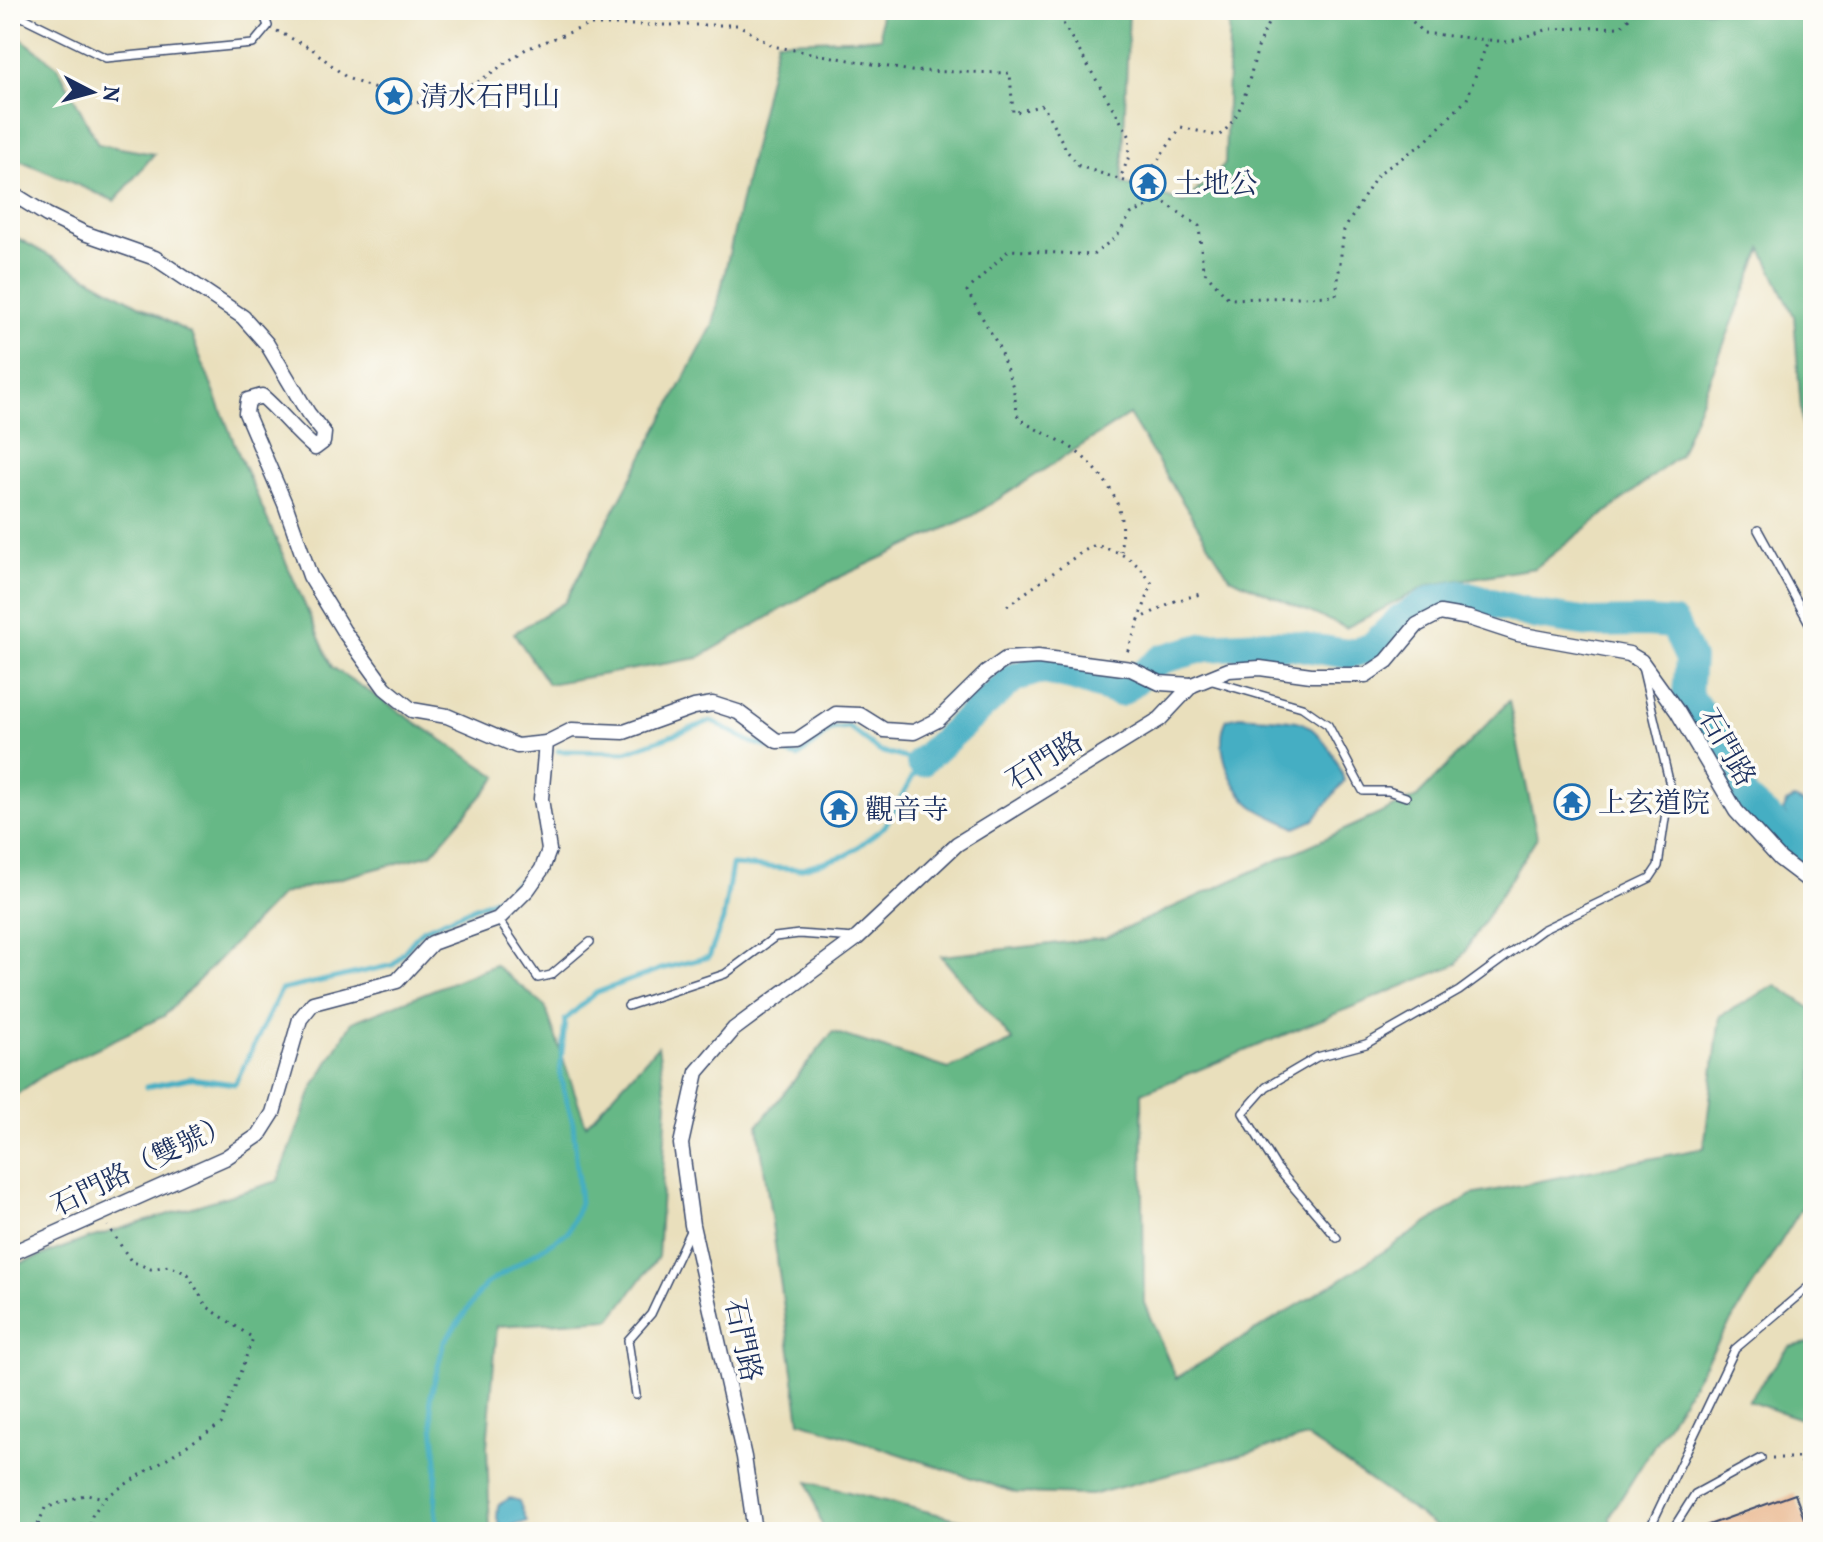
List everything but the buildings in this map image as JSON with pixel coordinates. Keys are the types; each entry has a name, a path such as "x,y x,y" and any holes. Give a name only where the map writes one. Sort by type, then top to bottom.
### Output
{"street":[{"path":"10,192 84,233 155,258 243,317 267,344 308,413 324,433 323,442 315,448 262,396 248,400 246,413 285,504 310,576 343,630 385,688 412,710 447,716 517,746 546,743 572,730 624,732 694,707 713,704 738,712 777,741 797,740 836,714 860,715 884,730 914,732 938,720 986,673 1006,659 1038,657 1131,669 1160,683 1192,685"},
{"name":"石門路","path":"755,1532 744,1457 692,1225 681,1144 697,1072 734,1029 857,938 957,844 1160,719 1192,685 1229,670 1260,668 1311,675 1366,675 1387,661 1417,625 1440,613 1469,618 1518,634 1629,654 1641,661 1677,711 1736,811 1780,859 1813,884"},
{"name":"石門路（雙號）","path":"10,1254 225,1158 259,1135 273,1113 300,1019 313,1003 397,981 432,943 498,919 528,889 542,869 549,850 541,799 546,743"}],"lane":[{"path":"10,11 106,58 253,44 268,26 265,18 255,10"},
{"path":"1758,530 1813,630"},
{"path":"1337,1238 1277,1168 1243,1113 1266,1087 1291,1072 1317,1057 1366,1044 1459,991 1542,930 1650,878 1658,866 1670,785 1641,661"},
{"path":"1207,680 1302,707 1328,725 1363,791 1388,791 1406,797"},
{"path":"498,919 538,978 551,975 590,942"},
{"path":"628,1006 725,974 775,937 799,934 857,938"},
{"path":"636,1395 628,1340 651,1314 692,1225"},
{"path":"1648,1532 1735,1349 1813,1283"},
{"path":"1671,1532 1695,1494 1761,1458"}],"path":[{"path":"1055,10 1130,137 1128,159 1120,179"},
{"path":"1140,186 1181,127 1218,136 1225,131 1241,103 1259,42 1275,10"},
{"path":"1402,10 1423,33 1508,42 1549,29 1621,27 1636,10"},
{"path":"268,26 312,49 347,78 414,104 478,82 526,49 589,25 739,25 772,46 911,71 1010,73 1013,113 1043,105 1067,151 1079,166 1140,186 1199,226 1203,270 1229,299 1336,296 1344,230 1378,174 1424,143 1467,99 1488,40"},
{"path":"1121,552 1120,511 1108,487 1093,466 1064,443 1034,431 1018,417 1013,387 998,345 967,291 1009,250 1093,255 1117,236 1131,214 1161,201"},
{"path":"1007,606 1095,545 1121,552 1144,572 1152,584 1127,651 1131,669"},
{"path":"1138,620 1172,602 1200,594"},
{"path":"88,1532 92,1516 104,1498 221,1424 253,1338 206,1306 188,1274 169,1266 151,1269 131,1261 108,1226 94,1218"},
{"path":"1761,1458 1801,1458 1813,1516"},
{"path":"35,1532 45,1508 87,1494 104,1498"}],"green space":[{"path":"880,10 1129,10 1122,183 1184,203 1225,164 1230,10 1813,10 1813,492 1807,491 1794,316 1762,249 1679,456 1535,568 1429,585 1346,628 1229,577 1129,415 972,516 827,583 698,658 548,684 514,633 565,602 713,325 777,41 881,38"},
{"path":"10,30 58,67 98,144 154,154 115,201 10,156"},
{"path":"10,234 191,334 240,457 332,667 498,777 431,854 282,894 164,1016 51,1070 10,1099"},
{"path":"1509,701 1537,837 1457,964 1142,1093 1144,1303 1176,1378 1338,1281 1471,1195 1704,1148 1720,1016 1776,985 1813,1010 1813,1190 1610,1516 1611,1532 1444,1532 1307,1437 1091,1495 1017,1493 800,1421 758,1125 833,1032 949,1069 1013,1041 941,956 1105,938 1417,797"},
{"path":"495,965 545,1006 586,1125 658,1046 667,1103 658,1257 611,1319 497,1326 487,1447 490,1532 10,1532 10,1267 87,1239 278,1181 313,1088 352,1022"},
{"path":"1813,1342 1813,1463 1807,1421 1748,1401 1789,1347"},
{"path":"808,1482 1010,1532 824,1532"}],"water":[{"path":"1239,716 1297,721 1313,730 1327,745 1344,781 1314,820 1296,828 1265,814 1239,791 1227,768 1222,742 1227,719"},
{"path":"1794,799 1813,808 1813,847 1783,812 1786,803"},
{"path":"510,1498 519,1501 527,1522 501,1528 497,1519 498,1505"}],"waterway":[{"path":"921,762 1013,678 1040,669 1120,692 1162,659 1206,647 1292,645 1348,654 1371,648 1400,620 1433,600 1461,595 1537,615 1589,623 1674,624 1690,659 1687,694 1726,751 1744,798 1813,858"},
{"path":"438,1532 435,1509 437,1460 430,1399 444,1342 485,1285 568,1232 580,1203 573,1123 560,1075 565,1020 595,993 661,969 709,957 723,920 732,865 799,869 847,855 885,826 921,762 879,751 849,727 831,729 798,757 751,742 711,721 626,752 558,751"},
{"path":"146,1087 190,1078 235,1084 281,990 393,965 422,930 501,896 518,881"}],"place":[{"name":"清水石門山","path":"394,96"},
{"name":"土地公","path":"1148,183"},
{"name":"上玄道院","path":"1572,802"},
{"name":"觀音寺","path":"839,809"}]}
